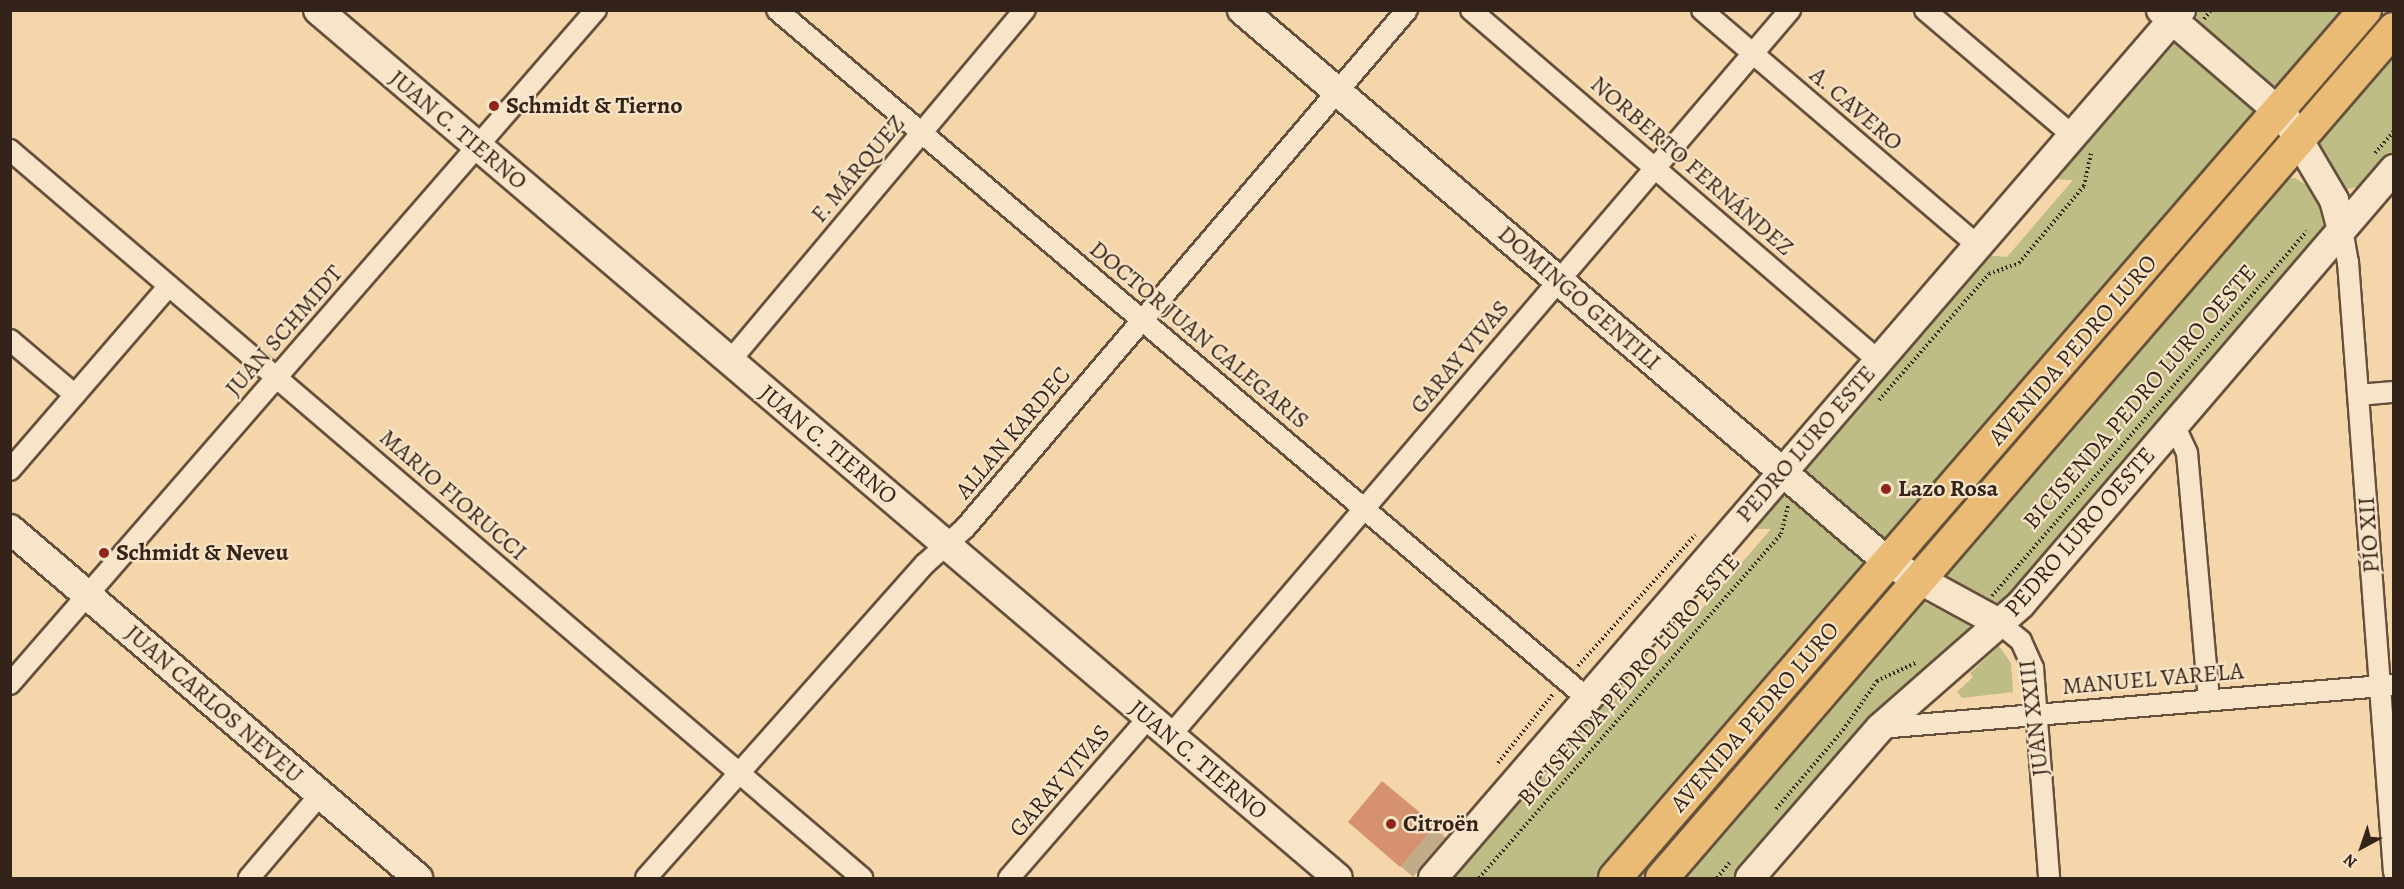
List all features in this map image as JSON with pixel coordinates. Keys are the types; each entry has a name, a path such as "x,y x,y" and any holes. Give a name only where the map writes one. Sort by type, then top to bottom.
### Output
{"main road":[{"name":"AVENIDA PEDRO LURO","path":"1615,879 2365,10"},
{"name":"AVENIDA PEDRO LURO","path":"1662,879 2394,29"}],"street":[{"name":"JUAN C. TIERNO","path":"318,10 1338,879"},
{"name":"JUAN SCHMIDT","path":"10,684 596,10"},
{"name":"DOCTOR JUAN CALEGARIS","path":"777,10 1588,699"},
{"name":"F. MÁRQUEZ","path":"730,361 1025,10"},
{"name":"DOMINGO GENTILI","path":"1242,10 1889,563 1919,583"},
{"name":"ALLAN KARDEC","path":"646,879 926,562 946,545 1407,10"},
{"name":"NORBERTO FERNÁNDEZ","path":"1471,10 1879,361"},
{"name":"A. CAVERO","path":"1702,10 1978,246"},
{"name":"GARAY VIVAS","path":"1170,736 1790,10"},
{"path":"1925,10 2086,140"},
{"name":"PEDRO LURO ESTE","path":"1433,879 1781,471 1978,246 2086,140 2172,14"},
{"name":"PÍO XII","path":"2172,14 2279,111 2334,200 2329,225 2348,262 2358,395 2387,685 2394,872"},
{"name":"MARIO FIORUCCI","path":"10,150 862,879"},
{"name":"PEDRO LURO OESTE","path":"1750,879 1880,728 1992,614 2027,597 2174,425 2329,225 2366,202 2394,169"},
{"path":"2334,200 2349,207 2366,202"},
{"path":"10,470 169,286"},
{"path":"10,340 75,395"},
{"path":"2358,395 2394,392"},
{"path":"2174,425 2186,450 2209,700"},
{"name":"JUAN CARLOS NEVEU","path":"10,529 418,879"},
{"name":"JUAN XXIII","path":"1919,583 1992,614 2017,636 2029,654 2037,715 2049,879"},
{"name":"MANUEL VARELA","path":"1880,728 2387,685"},
{"name":"GARAY VIVAS","path":"1009,879 1149,718"},
{"path":"249,879 320,795"}],"path":[{"path":"1872,408 1987,277 2014,267 2084,186 2086,140"},
{"name":"BICISENDA PEDRO LURO OESTE","path":"1992,614 2329,225"},
{"name":"BICISENDA PEDRO LURO ESTE","path":"1479,879 1781,534 1784,511 1793,499"},
{"path":"1493,770 1566,679 1697,532"}],"shaded area":[{"path":"2195,10 2355,11 2280,93 2200,28"},
{"path":"2172,41 2250,106 2255,116 1888,540 1878,535 1802,472 1801,466 1983,255 2007,257 2073,180 2048,179"},
{"path":"2393,44 2393,153 2366,185 2348,189 2338,182 2316,140"},
{"path":"2276,134 2282,144 1925,562 1909,561"},
{"path":"2295,178 2308,186 2330,225 2003,606 1988,608 1947,580 1946,569 2283,179"},
{"path":"1780,496 1791,498 1867,562 1603,878 1448,878 1614,684 1638,683 1771,529 1748,529"},
{"path":"1888,584 1889,591 1651,878 1626,878"},
{"path":"1920,600 1967,623 1971,630 1859,734 1735,878 1675,878"},
{"path":"1999,646 2011,663 2013,692 1962,698 1957,692 1973,677 1970,673"}],"building":[{"name":"Citroën","path":"1382,781 1435,825 1400,867 1348,822"}],"place":[{"name":"Schmidt & Tierno","path":"494,106"},
{"name":"Lazo Rosa","path":"1886,489"},
{"name":"Schmidt & Neveu","path":"104,553"},
{"name":"Citroën","path":"1391,824"}]}
